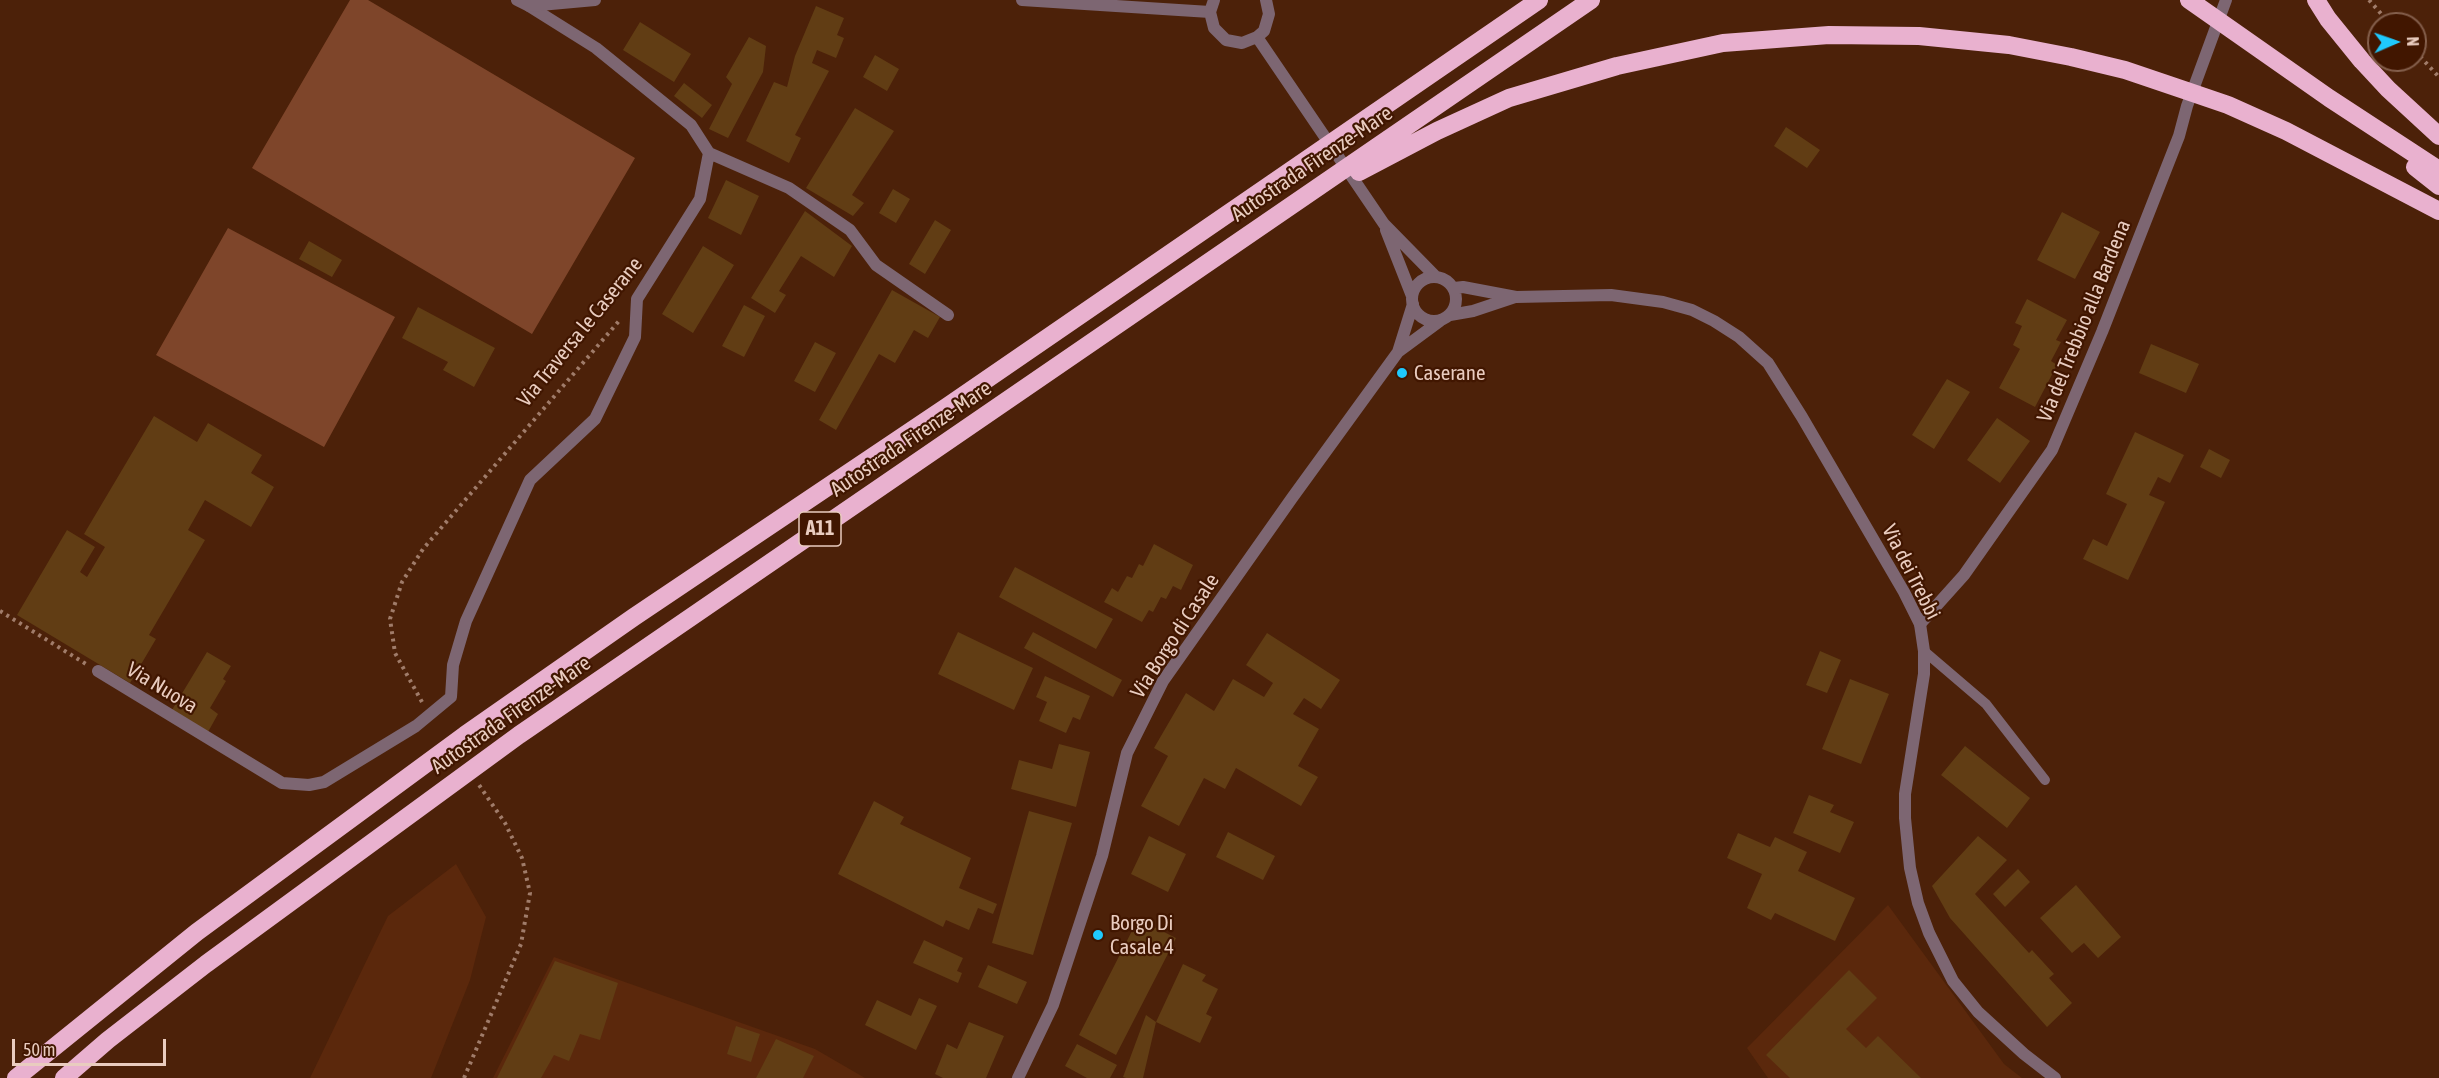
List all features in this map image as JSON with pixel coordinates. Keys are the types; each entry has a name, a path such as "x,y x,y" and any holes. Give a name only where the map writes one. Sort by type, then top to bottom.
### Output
{"highway":[{"name":"Autostrada Firenze-Mare","path":"16,1078 197,932 465,735 644,610 948,406 1539,0"},
{"name":"Autostrada Firenze-Mare","path":"64,1078 108,1040 206,964 519,735 1592,0"},
{"path":"2189,0 2329,98 2439,170"},
{"path":"2316,0 2328,19 2362,61 2388,89 2439,136"},
{"path":"1283,212 1416,142 1509,98 1617,66 1723,43 1868,34 1955,38 2009,45 2125,70 2195,93 2286,131 2439,211"},
{"path":"2329,98 2439,186"}],"street":[{"path":"517,0 596,48 691,125 709,153 789,188 849,230 876,266 948,315"},
{"path":"529,6 595,0"},
{"path":"1022,0 1212,6 1214,28 1226,40 1242,43 1257,37 1268,23 1266,0"},
{"name":"Via del Trebbio alla Bardena","path":"1920,624 1964,575 2052,450 2102,332 2179,136 2187,106 2226,0"},
{"path":"1257,37 1384,224 1436,277"},
{"name":"Via Traversa le Caserane","path":"637,299 700,200 709,153"},
{"path":"1384,224 1413,300 1420,316 1426,320 1445,318 1456,302 1454,288 1443,278 1436,277 1423,280 1418,284 1413,300"},
{"name":"Via dei Trebbi","path":"1454,288 1463,287 1516,297 1611,295 1664,302 1692,310 1739,337 1768,363 1904,592 1920,624 1924,651 1924,674 1905,794 1906,844 1918,903 1940,958 1953,981 1978,1012 2024,1054 2055,1078"},
{"name":"Via dei Trebbi","path":"1445,318 1516,297"},
{"name":"Via Nuova","path":"98,671 282,783 309,785 324,782 416,726 451,697 453,665 466,621 530,480 595,419 636,336 637,299"},
{"name":"Via Borgo di Casale","path":"1398,352 1413,300"},
{"name":"Via Borgo di Casale","path":"1018,1078 1053,1005 1102,856 1127,753 1163,681 1398,352 1445,318"}],"lane":[{"path":"1924,651 1986,704 2044,780"}],"path":[{"path":"2368,0 2379,12"},
{"path":"2427,64 2439,76"},
{"name":"Via Traversa le Caserane","path":"415,692 395,653 390,619 402,582 423,549 586,362 637,299"},
{"name":"Via Nuova","path":"0,611 98,671"},
{"path":"464,1078 521,944 530,893 522,858 505,824"}],"shaded area":[{"path":"350,0 368,0 635,158 532,334 252,168"},
{"path":"228,228 395,317 324,447 156,355"},
{"path":"456,864 486,917 470,980 431,1078 310,1078 388,916"},
{"path":"1888,905 2004,1064 2022,1078 1768,1078 1747,1048"},
{"path":"554,957 815,1049 865,1078 493,1078"}],"building":[{"path":"816,6 844,18 837,35 844,38 836,58 817,50 812,63 829,71 795,135 801,138 789,163 746,141 774,82 787,87 795,56"},
{"path":"640,22 691,54 674,82 623,50"},
{"path":"749,37 766,46 763,72 728,138 709,129 732,84 726,77"},
{"path":"875,55 899,69 887,91 863,77"},
{"path":"684,83 712,105 702,118 674,96"},
{"path":"855,108 894,131 852,195 864,203 853,216 806,188"},
{"path":"1786,127 1820,150 1807,168 1774,146"},
{"path":"726,180 759,196 741,235 708,218"},
{"path":"893,189 910,199 896,223 879,213"},
{"path":"805,211 852,246 834,277 801,256 779,291 786,295 775,313 751,298"},
{"path":"2062,212 2100,232 2075,279 2037,260"},
{"path":"935,220 951,230 925,274 909,264"},
{"path":"309,241 342,260 332,277 299,259"},
{"path":"703,246 734,265 693,333 662,314"},
{"path":"892,290 940,317 928,338 914,330 895,363 879,354 836,430 819,420"},
{"path":"2027,299 2067,320 2056,340 2061,342 2051,361 2057,365 2035,407 1999,388 2020,349 2013,345 2022,326 2015,323"},
{"path":"744,305 765,316 744,357 722,346"},
{"path":"418,307 495,348 474,387 443,370 448,362 402,338"},
{"path":"815,342 836,353 815,392 794,381"},
{"path":"2151,344 2199,364 2186,393 2139,373"},
{"path":"1947,379 1970,392 1934,449 1912,435"},
{"path":"154,416 197,442 208,423 262,455 251,473 274,487 251,527 205,500 188,530 205,540 149,635 156,639 130,683 17,615 67,530 95,547 80,572 87,577 105,547 84,534"},
{"path":"1997,418 2030,441 2000,483 1967,460"},
{"path":"2135,432 2184,455 2170,483 2158,477 2149,495 2165,502 2128,580 2083,559 2093,539 2107,546 2127,504 2106,494"},
{"path":"2209,449 2230,460 2221,478 2200,467"},
{"path":"1154,544 1193,565 1181,590 1173,586 1166,599 1161,597 1153,612 1149,610 1142,622 1104,602 1112,588 1118,592 1127,576 1132,578 1139,564 1143,566"},
{"path":"1015,567 1113,619 1096,649 999,597"},
{"path":"958,632 1033,668 1014,710 938,674"},
{"path":"1033,632 1122,680 1113,697 1024,648"},
{"path":"1267,633 1340,680 1321,709 1304,698 1293,714 1319,729 1298,766 1318,777 1301,806 1236,768 1225,789 1204,778 1179,826 1141,806 1168,756 1154,748 1186,693 1214,711 1233,679 1264,697 1273,683 1246,665"},
{"path":"1820,651 1841,660 1827,693 1806,685"},
{"path":"207,652 231,666 223,679 226,681 210,708 218,714 208,732 172,710"},
{"path":"1045,676 1090,696 1080,720 1073,717 1066,733 1039,721 1047,702 1036,697"},
{"path":"1850,679 1889,694 1861,764 1822,749"},
{"path":"1059,744 1090,752 1076,807 1011,789 1019,760 1052,769"},
{"path":"1965,746 2030,798 2007,828 1941,775"},
{"path":"1809,795 1834,805 1830,812 1854,822 1840,853 1793,833"},
{"path":"874,801 904,817 900,824 971,858 959,888 997,904 993,914 978,908 969,930 946,920 943,927 838,874"},
{"path":"1029,811 1072,823 1033,955 992,943"},
{"path":"1228,832 1275,856 1263,880 1216,857"},
{"path":"1738,833 1770,847 1775,837 1807,852 1798,871 1855,898 1835,941 1775,913 1771,920 1747,908 1762,874 1727,858"},
{"path":"1149,836 1186,854 1168,892 1131,874"},
{"path":"1978,836 2007,860 1975,894 2029,953 2032,950 2054,974 2049,978 2072,1003 2047,1027 1950,918 1932,886"},
{"path":"2018,869 2030,882 2005,907 1993,894"},
{"path":"2076,885 2121,937 2098,958 2084,943 2072,953 2040,918"},
{"path":"1138,919 1176,938 1116,1055 1079,1035"},
{"path":"924,940 963,958 957,971 962,973 958,983 913,963"},
{"path":"555,961 618,983 600,1040 580,1034 569,1061 554,1055 541,1078 497,1078"},
{"path":"1183,964 1206,975 1202,981 1218,989 1206,1014 1212,1017 1200,1043 1156,1022"},
{"path":"988,965 1027,982 1017,1004 978,987"},
{"path":"1849,970 1877,998 1846,1029 1866,1048 1878,1036 1921,1078 1790,1078 1766,1055"},
{"path":"919,998 937,1006 916,1050 865,1025 877,1000 911,1016"},
{"path":"1146,1015 1156,1022 1143,1078 1123,1077"},
{"path":"969,1022 1004,1036 986,1078 943,1078 935,1074 947,1044 957,1049"},
{"path":"736,1026 760,1034 751,1062 727,1054"},
{"path":"776,1039 814,1056 803,1078 756,1078"},
{"path":"1077,1044 1117,1065 1110,1078 1087,1078 1065,1066"}],"place":[{"name":"Caserane","path":"1402,373"},
{"name":"Borgo Di Casale 4","path":"1098,935"}]}
